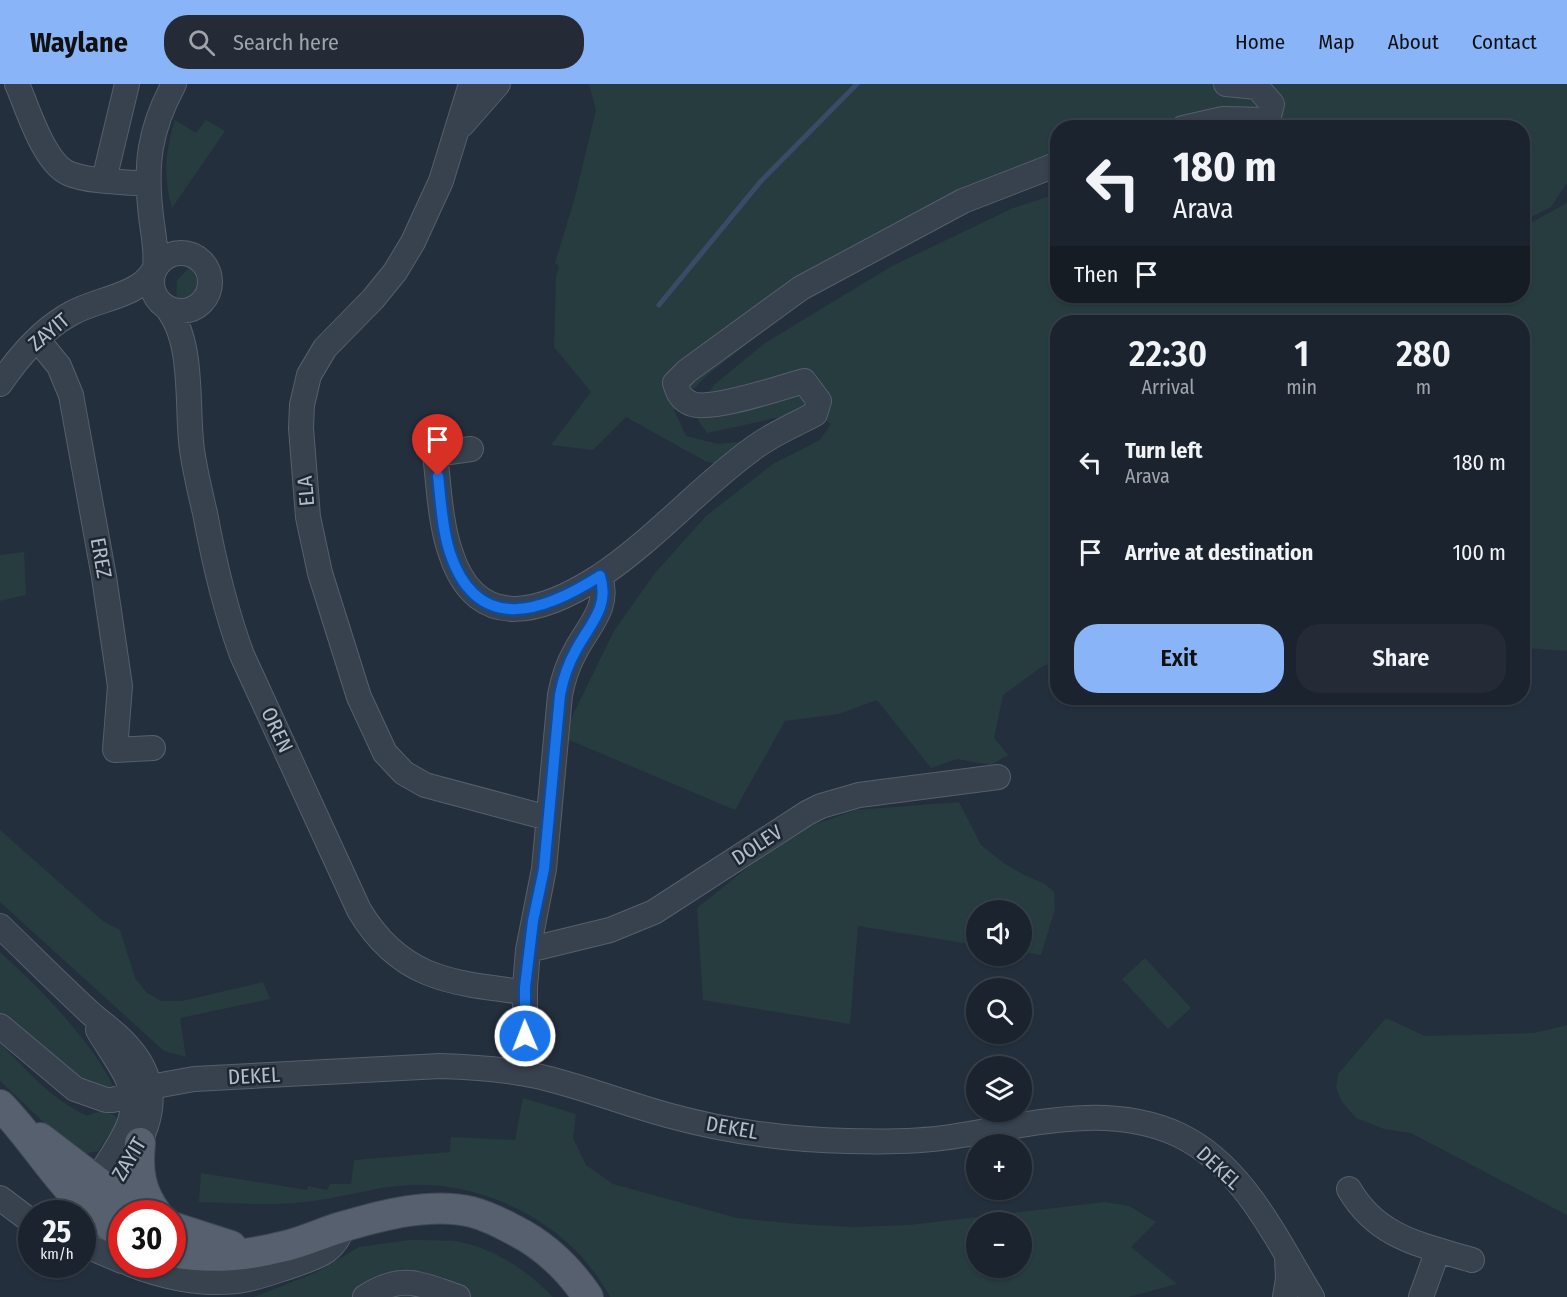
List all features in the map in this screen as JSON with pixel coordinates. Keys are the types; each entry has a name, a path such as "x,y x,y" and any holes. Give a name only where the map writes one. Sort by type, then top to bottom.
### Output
{"main road":[{"path":"6,1111 48,1165 114,1200"},
{"path":"140,1143 138,1158 140,1184 148,1200"},
{"path":"97,1192 108,1210"},
{"path":"186,1254 211,1257 257,1252 283,1247 342,1227 417,1210 446,1209 471,1212 499,1221 524,1235 569,1272 588,1297"},
{"path":"186,1232 257,1252"}],"street":[{"path":"18,84 44,146 56,165 71,175 148,184"},
{"path":"104,180 127,84"},
{"path":"148,184 160,226 167,239 182,252 196,256 208,270 210,288 201,304 184,311 164,306 152,290 156,252 148,184 148,160 152,134 161,109 174,84"},
{"name":"ELA","path":"471,84 441,181 429,212 409,250 374,299 325,348 309,375 303,395 301,428 308,517 320,573 359,697 385,753 404,773 425,785 549,818"},
{"path":"458,128 498,84"},
{"path":"1219,120 1268,120 1272,104 1257,87 1226,84"},
{"path":"471,449 435,454 447,540 460,574 473,591 484,600 497,607 512,610 549,604 571,594 600,576 653,536 753,448 815,414 819,401 804,381 708,406 691,404 679,396 675,383 687,371 801,288 963,201 1050,167"},
{"path":"154,269 165,257 182,252"},
{"name":"ZAYIT","path":"0,384 37,339 70,313 136,288 146,281 154,269"},
{"name":"ZAYIT","path":"110,297 135,297 164,306"},
{"name":"OREN","path":"186,351 192,323 201,304"},
{"name":"OREN","path":"164,306 177,323 186,351 192,450 227,612 242,655 359,910 383,943 413,966 430,974 466,984 525,992"},
{"name":"EREZ","path":"37,339 59,366 71,395 104,577 120,686 115,750 153,748"},
{"path":"519,1072 522,1066 525,1036 528,950 544,869 560,695 574,652 601,608 604,589 600,576"},
{"name":"DOLEV","path":"528,950 610,930 654,912 797,819 821,806 859,795 998,777"},
{"name":"ZAYIT","path":"0,926 87,1010 127,1077 141,1090 152,1106 150,1119 140,1143 97,1192"},
{"name":"DEKEL","path":"0,1026 75,1089 92,1097 106,1100 194,1079 421,1067 480,1068 519,1072 545,1078 695,1121 815,1140 848,1142 914,1140 1069,1119 1116,1118 1138,1122 1179,1135 1215,1159 1231,1174 1285,1249 1304,1291"},
{"name":"ZAYIT","path":"97,1192 130,1124 141,1090"},
{"path":"1348,1190 1363,1211 1382,1227 1405,1239 1472,1260"},
{"path":"0,1198 18,1212"},
{"path":"186,1278 236,1281 265,1275 314,1258 338,1242 342,1227"},
{"path":"1285,1249 1288,1270 1285,1297"},
{"path":"1421,1297 1438,1250"},
{"path":"365,1297 382,1286 407,1282 458,1297"}],"green space":[{"path":"589,84 1567,84 1567,183 1551,207 1530,218 1530,120 1050,120 1050,179 947,216 822,285 705,377 674,410 686,436 718,444 806,434 731,468 705,461 626,417 593,450 551,445 591,392 554,347 556,277 559,266 555,263 575,197 596,110"},
{"path":"175,120 196,133 206,120 225,131 172,208 167,186 166,164"},
{"path":"1050,196 1050,303 1530,303 1530,223 1567,203 1567,651 1530,648 1530,315 1050,315 1050,664 1043,666 1003,695 994,738 1008,755 991,765 957,759 931,768 877,700 839,714 785,721 735,810 562,737 614,631 655,573 706,516 773,464 820,440 831,424 813,410 707,433 693,413 715,384 765,343 892,266 1013,208"},
{"path":"191,266 200,288 176,306 177,280"},
{"path":"24,552 26,595 0,601 0,555"},
{"path":"959,802 981,845 1005,864 1045,884 1054,892 1055,909 1041,955 1032,954 1032,900 966,900 966,943 858,926 850,1024 703,1000 697,908 776,845 804,828 856,810"},
{"path":"0,830 103,921 120,930 135,978 146,992 161,1001 182,1001 263,982 270,999 180,1018 186,1057 164,1051 0,902"},
{"path":"0,952 66,1018 108,1075 117,1094 86,1089 46,1048 0,1015"},
{"path":"1145,958 1191,1008 1168,1029 1122,979"},
{"path":"1386,1018 1425,1036 1534,1033 1567,1025 1567,1215 1411,1133 1384,1129 1356,1118 1342,1102 1336,1088 1338,1074"},
{"path":"0,1043 40,1083 73,1108 87,1116 102,1112 118,1118 98,1151 83,1154 75,1152 0,1081"},
{"path":"523,1098 576,1114 573,1138 586,1165 613,1184 737,1218 854,1227 909,1225 966,1218 966,1278 1032,1278 1032,1212 1020,1212 1105,1202 1129,1206 1156,1222 1131,1247 1177,1284 1128,1297 610,1297 594,1272 574,1249 551,1229 497,1200 468,1191 438,1186 408,1185 291,1203 199,1202 201,1173 307,1190 308,1186 327,1190 330,1184 351,1184 354,1160 450,1152 451,1137 515,1140"},
{"path":"409,1240 466,1243 494,1253 520,1268 553,1297 254,1297 317,1272 359,1247"}],"waterway":[{"path":"659,305 761,181 857,84"}],"route":[{"path":"438,476 447,540 456,568 473,591 484,600 497,607 512,610 529,609 549,604 571,594 600,576 604,589 601,608 574,652 560,695 544,869 528,950 525,1036"}]}
